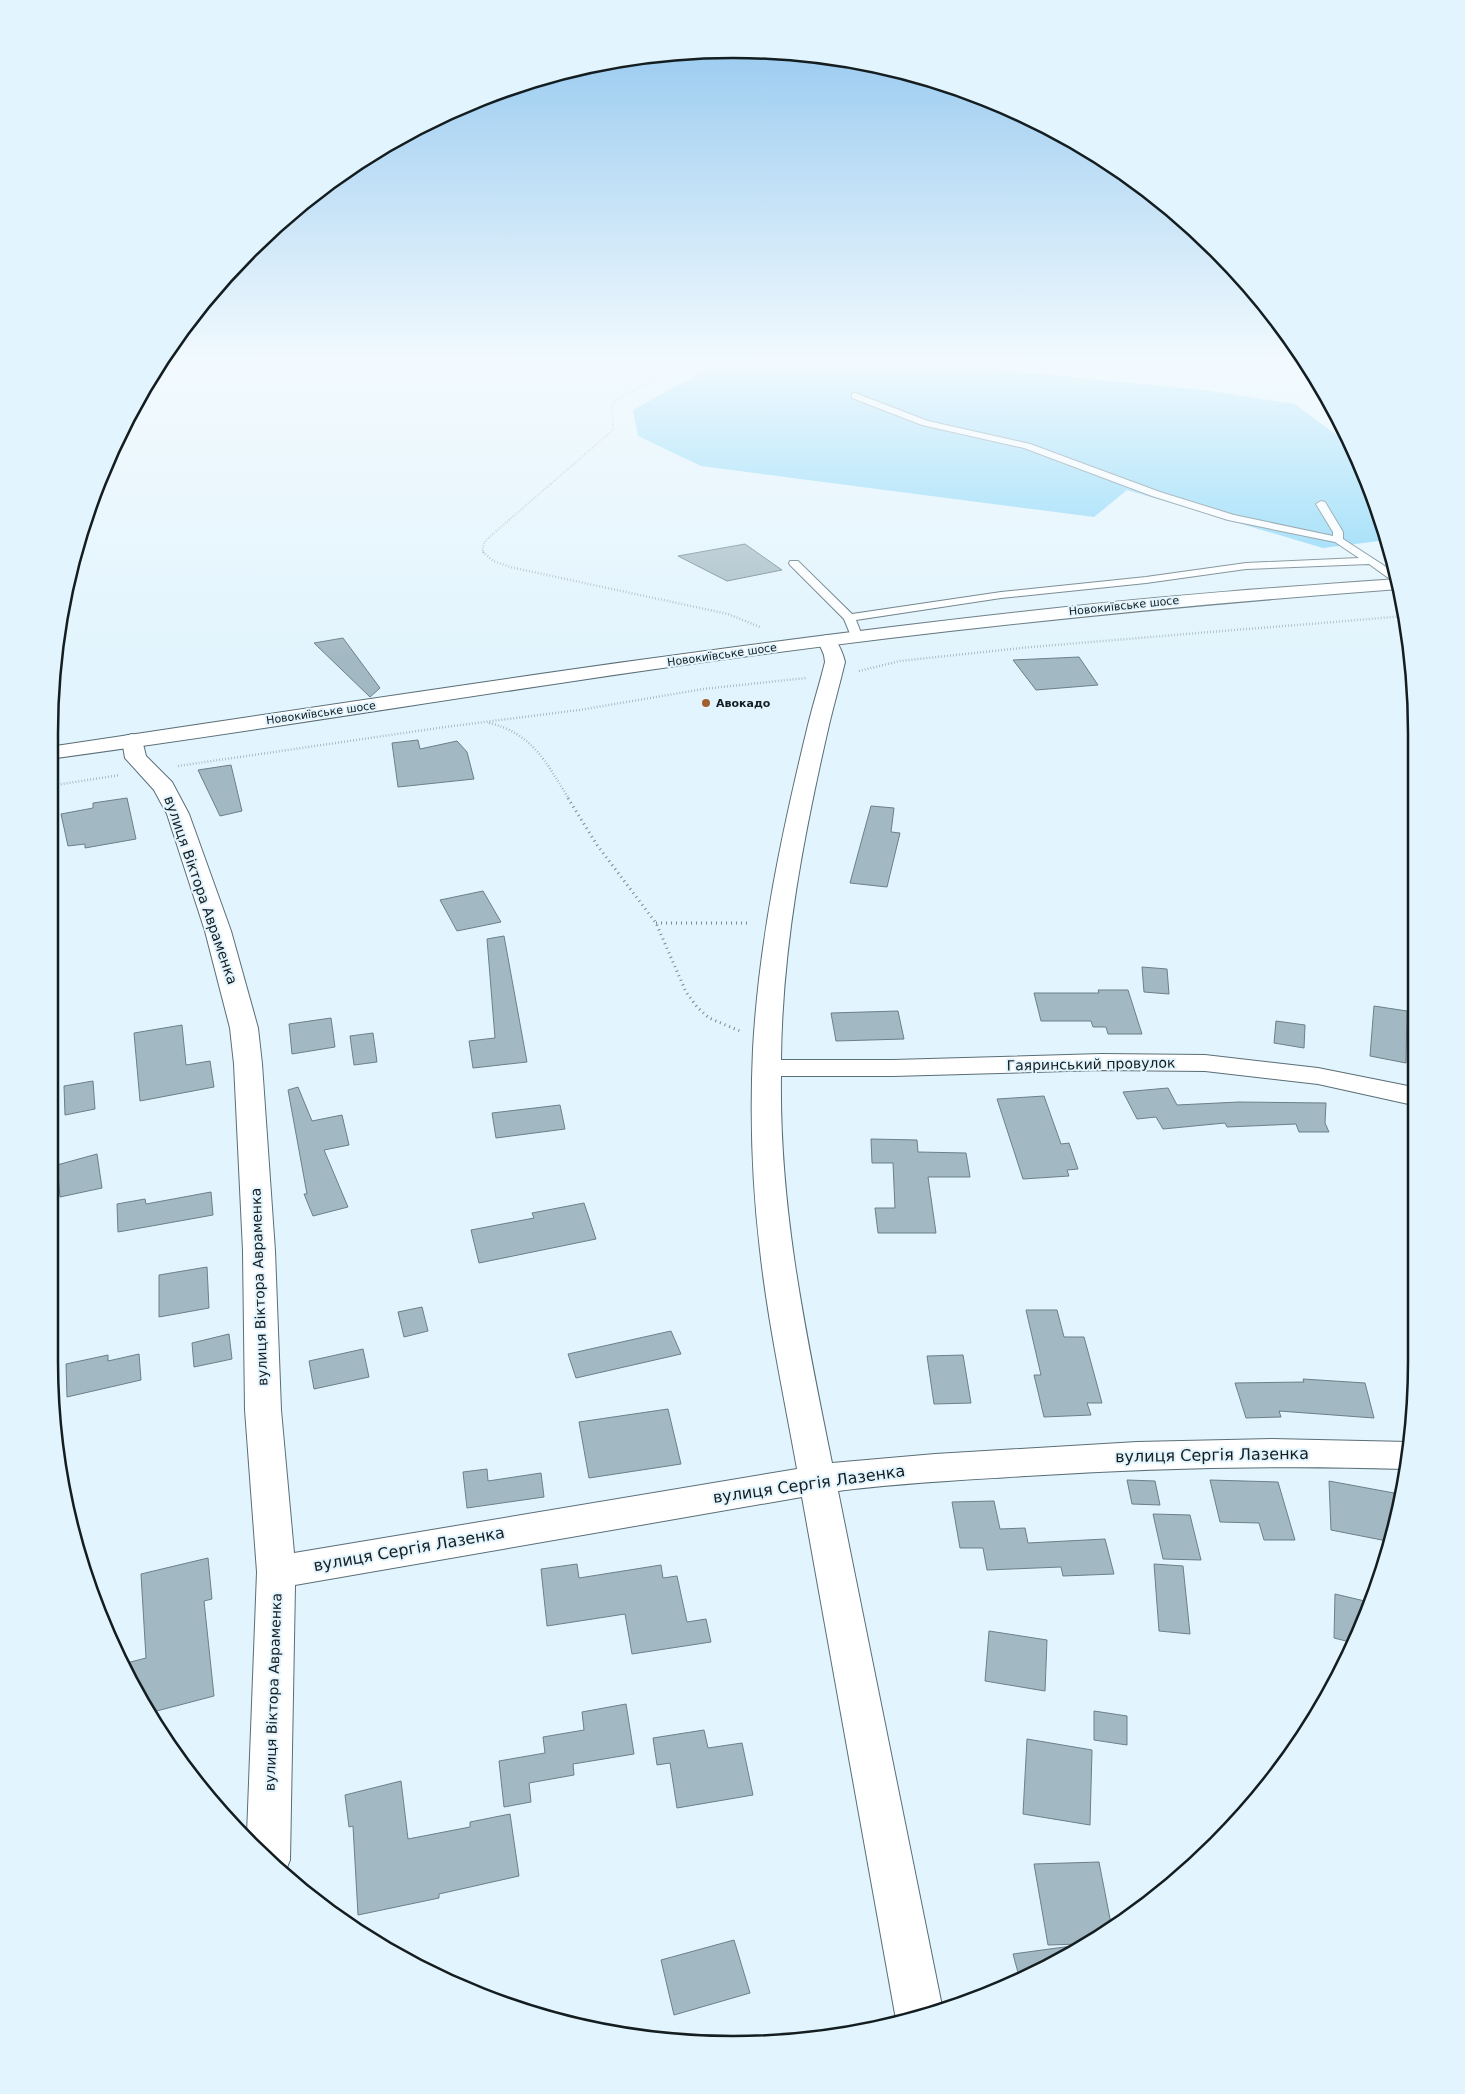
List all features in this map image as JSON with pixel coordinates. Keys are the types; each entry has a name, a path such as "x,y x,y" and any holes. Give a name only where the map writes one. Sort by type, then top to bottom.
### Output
{"street":[{"name":"Новокиївське шосе","path":"58,752 783,647 1100,608 1391,585"},
{"path":"842,640 834,655 835,662 816,737 779,922 771,992 767,1053 767,1175 771,1226 783,1300 918,2010"},
{"name":"вулиця Віктора Авраменка","path":"132,740 136,758 164,787 178,814 218,931 244,1028 249,1074 257,1222 263,1410 276,1572 268,1851"},
{"name":"Гаяринський провулок","path":"767,1053 884,1068 1101,1062 1205,1063 1318,1076 1408,1095"},
{"name":"вулиця Сергія Лазенка","path":"276,1572 816,1480 908,1470 1180,1453 1308,1452 1401,1455"}],"lane":[{"path":"1069,462 1164,497 1232,518 1338,540 1388,572"},
{"path":"1321,504 1338,532 1338,540"},
{"path":"849,618 1001,595 1146,580 1246,566 1371,560"},
{"path":"794,563 849,618"},
{"path":"842,640 849,618"}],"path":[{"path":"576,462 486,540 482,549 483,554 491,560 510,567 728,614 762,628 783,647"},
{"path":"58,785 240,756 579,710 704,689 832,675 865,670 900,661 1398,617"},
{"path":"485,722 514,730 529,740 540,753 606,857 656,923 686,992 697,1007 709,1018 767,1053"},
{"path":"656,923 721,924 779,922"}],"shaded area":[{"path":"692,462 1350,462 1372,516 1379,541 1323,548 1127,490 1094,517 701,466"}],"building":[{"path":"745,544 782,570 727,581 678,556"},
{"path":"343,638 380,688 370,697 314,643"},
{"path":"1079,657 1098,685 1036,690 1013,660"},
{"path":"418,740 420,749 457,741 467,752 474,779 398,787 392,743"},
{"path":"231,765 242,811 220,816 198,770"},
{"path":"127,798 136,839 85,848 85,844 68,846 61,814 93,808 93,803"},
{"path":"871,806 894,808 891,832 900,833 887,887 850,883"},
{"path":"483,891 501,922 457,931 440,900"},
{"path":"504,936 527,1062 473,1068 469,1041 495,1038 487,939"},
{"path":"1142,967 1167,969 1169,994 1144,992"},
{"path":"1098,990 1128,990 1142,1034 1108,1034 1106,1027 1093,1027 1091,1021 1041,1021 1034,993 1099,993"},
{"path":"1374,1006 1407,1011 1406,1063 1370,1056"},
{"path":"898,1011 904,1039 836,1041 831,1013"},
{"path":"331,1018 335,1047 292,1054 289,1024"},
{"path":"1276,1021 1305,1025 1304,1048 1274,1043"},
{"path":"182,1025 186,1065 210,1061 214,1087 140,1101 134,1033"},
{"path":"373,1033 377,1062 354,1065 350,1036"},
{"path":"93,1081 95,1109 65,1115 64,1086"},
{"path":"298,1087 312,1121 342,1115 349,1145 324,1150 348,1207 313,1216 304,1194 307,1194 288,1090"},
{"path":"1168,1088 1177,1105 1239,1102 1326,1103 1325,1123 1329,1132 1299,1132 1296,1124 1227,1127 1225,1123 1163,1129 1156,1117 1137,1119 1123,1092"},
{"path":"1044,1096 1061,1144 1069,1143 1078,1169 1067,1170 1069,1176 1023,1179 997,1099"},
{"path":"560,1105 565,1129 496,1138 492,1113"},
{"path":"871,1139 917,1140 918,1152 966,1153 970,1177 928,1177 936,1233 878,1233 875,1208 895,1208 893,1163 872,1163"},
{"path":"97,1154 102,1188 60,1197 58,1165"},
{"path":"211,1192 213,1215 118,1232 117,1204 145,1199 146,1204"},
{"path":"584,1203 596,1239 479,1263 471,1230 534,1218 532,1213"},
{"path":"207,1267 209,1308 159,1317 159,1275"},
{"path":"422,1307 428,1331 404,1337 398,1312"},
{"path":"1026,1310 1057,1310 1064,1337 1084,1337 1102,1403 1087,1403 1091,1415 1044,1417 1034,1375 1041,1375"},
{"path":"671,1331 681,1354 576,1378 568,1354"},
{"path":"229,1334 232,1359 194,1367 192,1343"},
{"path":"363,1349 369,1377 314,1389 309,1361"},
{"path":"139,1354 141,1380 67,1397 66,1364 108,1355 108,1361"},
{"path":"963,1355 971,1403 934,1404 927,1356"},
{"path":"1303,1379 1365,1383 1374,1418 1279,1411 1281,1417 1246,1418 1235,1383 1304,1382"},
{"path":"668,1409 681,1464 589,1478 579,1422"},
{"path":"487,1469 488,1481 541,1473 544,1497 467,1508 463,1472"},
{"path":"1127,1480 1155,1481 1160,1505 1132,1504"},
{"path":"1210,1480 1278,1482 1295,1540 1264,1540 1259,1523 1220,1522"},
{"path":"1329,1481 1394,1493 1383,1540 1331,1530"},
{"path":"994,1501 1000,1529 1025,1528 1028,1543 1105,1539 1114,1574 1063,1576 1061,1567 987,1570 983,1548 960,1548 952,1502"},
{"path":"1153,1514 1190,1515 1201,1560 1163,1559"},
{"path":"208,1558 212,1599 204,1601 214,1696 155,1711 148,1699 128,1663 146,1658 141,1574"},
{"path":"577,1564 579,1578 661,1565 663,1578 677,1576 687,1622 706,1619 711,1642 632,1654 625,1614 547,1626 541,1569"},
{"path":"1154,1564 1183,1566 1190,1634 1159,1631"},
{"path":"1335,1594 1363,1601 1346,1641 1334,1638"},
{"path":"989,1631 1047,1640 1045,1691 985,1681"},
{"path":"626,1704 634,1754 573,1764 574,1775 529,1783 531,1802 504,1807 499,1761 545,1753 543,1737 584,1730 582,1712"},
{"path":"1094,1711 1127,1716 1127,1745 1094,1740"},
{"path":"704,1730 708,1748 742,1743 753,1795 677,1808 670,1763 657,1765 653,1738"},
{"path":"1027,1739 1092,1750 1090,1825 1023,1814"},
{"path":"401,1781 408,1839 470,1827 470,1822 510,1814 519,1876 439,1894 439,1898 358,1915 353,1826 349,1827 345,1795"},
{"path":"1099,1862 1110,1921 1073,1944 1048,1945 1034,1864"},
{"path":"734,1940 750,1993 674,2015 661,1960"},
{"path":"1069,1946 1018,1973 1013,1954"}],"place":[{"name":"Авокадо","path":"706,703"}]}
